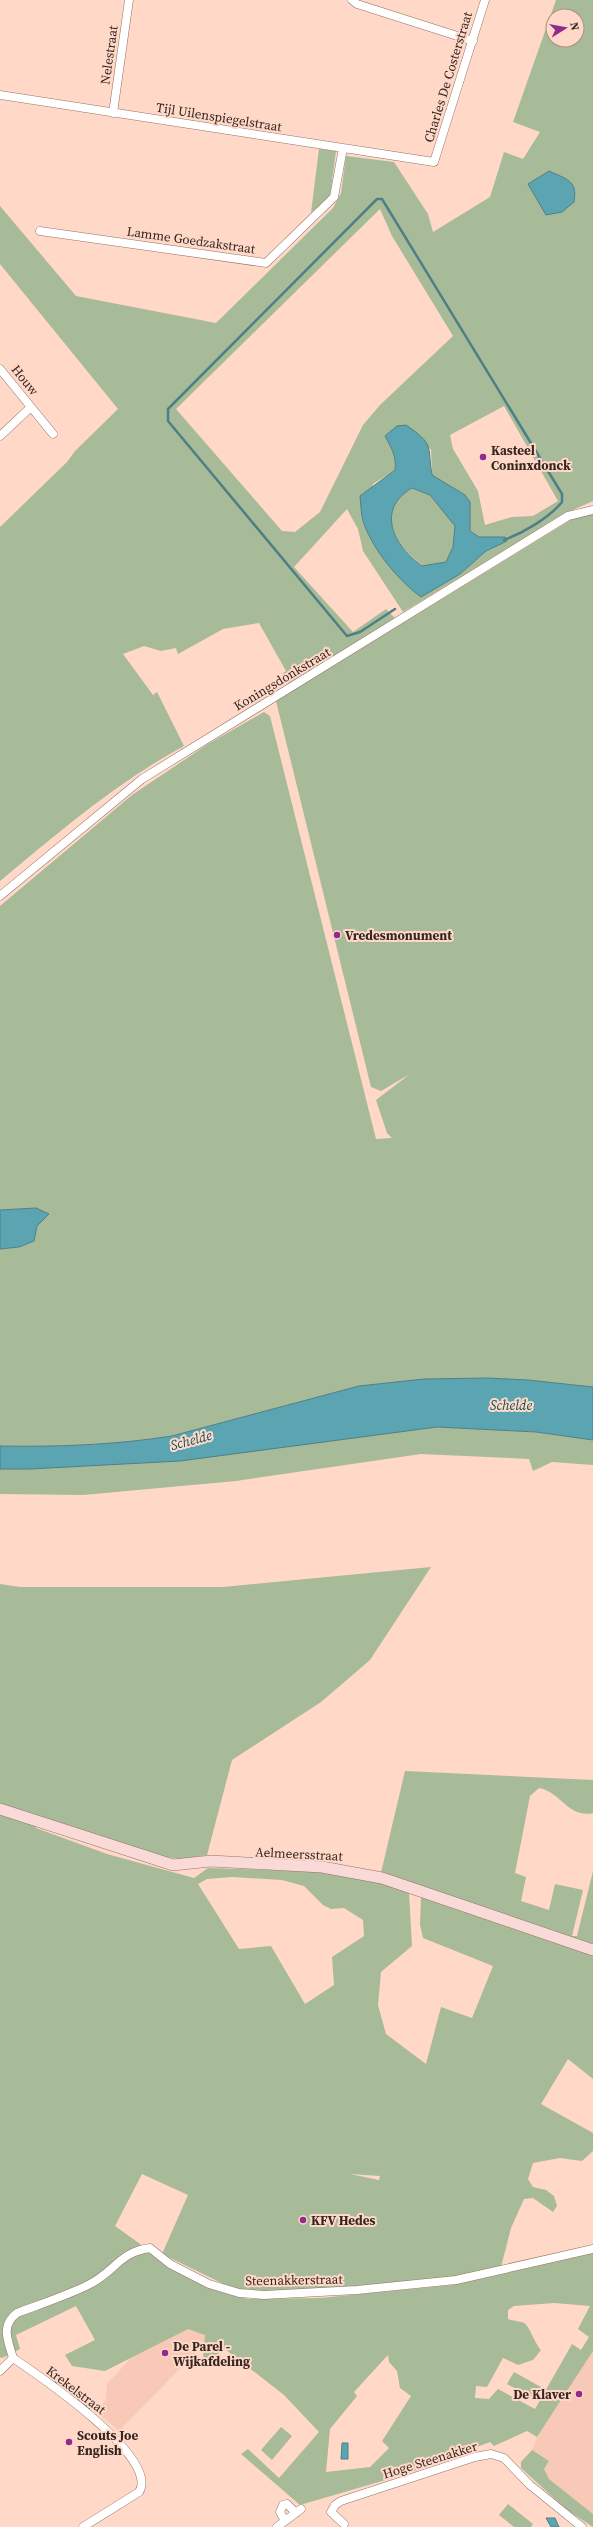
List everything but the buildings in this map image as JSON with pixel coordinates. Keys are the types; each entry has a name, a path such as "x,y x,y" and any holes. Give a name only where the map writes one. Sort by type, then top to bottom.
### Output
{"street":[{"name":"Nelestraat","path":"113,113 129,0"},
{"path":"352,0 357,4 473,41"},
{"name":"Charles De Costerstraat","path":"434,162 485,0"},
{"name":"Tijl Uilenspiegelstraat","path":"0,95 434,162"},
{"name":"Lamme Goedzakstraat","path":"40,231 266,262 334,198 343,148"},
{"name":"Houw","path":"0,369 53,434"},
{"name":"Houw","path":"0,436 31,407"},
{"name":"Koningsdonkstraat","path":"0,896 142,779 568,516 593,510"},
{"name":"Aelmeersstraat","path":"0,1809 173,1865 211,1862 322,1868 382,1878 593,1950"},
{"name":"Steenakkerstraat","path":"13,2358 6,2335 6,2328 10,2319 17,2313 99,2279 134,2250 150,2248 192,2277 224,2290 264,2295 357,2290 456,2280 593,2249"},
{"path":"0,2371 13,2358"},
{"name":"Krekelstraat","path":"13,2358 114,2436 129,2454 142,2480 143,2487 139,2492 83,2527"},
{"name":"Hoge Steenakker","path":"344,2524 331,2512 334,2505 341,2501 460,2462 491,2454 504,2458 530,2485 582,2527"},
{"path":"277,2527 286,2521 298,2511 287,2504 283,2505 280,2512 286,2521"}],"shaded area":[{"name":"De Parel - Wijkafdeling","path":"200,2283 228,2295 248,2299 119,2431 96,2411 106,2400 107,2384"},
{"name":"De Klaver","path":"593,2351 593,2514 549,2479 544,2469 549,2461 532,2450 537,2437"}],"green space":[{"path":"556,0 593,0 593,501 566,513 403,612 363,551 358,529 347,509 294,567 353,632 386,609 395,618 288,684 282,674 286,671 259,623 223,629 178,654 176,648 161,651 144,646 123,654 153,695 157,692 184,746 159,760 112,792 66,827 0,881 0,527 67,462 75,451 118,409 0,264 0,206 76,296 216,323 333,208 341,193 346,156 394,162 428,214 433,232 490,197 504,152 523,159 540,132 513,122 545,31 545,48 585,48 585,8 553,8","holes":["380,209 392,236 453,336 380,405 363,425 320,512 295,532 282,531 176,409","504,406 558,501 533,516 512,517 485,525 478,491 453,449 450,435","385,436 431,449 432,475 465,495 470,502 470,531 479,537 505,537 507,541 486,551 460,574 410,588 380,554 363,523 373,484 395,470 394,456"]},
{"path":"319,149 336,151 330,196 311,213"},
{"path":"412,488 430,495 455,526 453,547 446,562 423,566 413,558 397,538 393,528 392,517 394,507 401,497"},
{"path":"593,513 593,1387 528,1380 487,1378 424,1379 359,1386 172,1436 129,1442 86,1445 0,1446 0,1249 19,1247 34,1241 37,1226 41,1220 36,1208 0,1210 0,906 132,795 208,744 264,712 270,716 376,1139 392,1138 387,1133 376,1100 410,1074 381,1091 371,1087 276,701 577,516"},
{"path":"437,1427 536,1432 593,1440 593,1465 552,1462 533,1471 529,1459 421,1454 236,1481 83,1495 0,1494 0,1469 30,1469"},
{"path":"431,1567 370,1660 321,1702 232,1760 207,1855 180,1859 167,1857 39,1817 36,1828 107,1854 194,1878 208,1868 329,1872 379,1881 405,1771 593,1780 593,1813 585,1814 577,1812 553,1794 539,1788 530,1796 515,1873 526,1877 521,1901 549,1910 555,1884 583,1890 572,1936 577,1936 593,1871 593,2079 568,2059 541,2104 593,2133 593,2151 582,2161 560,2158 533,2163 528,2179 533,2187 546,2190 554,2196 557,2206 553,2212 533,2198 524,2199 511,2228 501,2267 432,2281 274,2292 234,2289 162,2254 188,2195 142,2174 115,2226 178,2271 213,2289 248,2299 320,2298 453,2285 593,2252 593,2351 537,2437 527,2431 494,2446 490,2442 406,2474 300,2505 241,2454 248,2449 279,2478 319,2432 284,2395 225,2349 211,2359 203,2359 205,2335 188,2329 105,2371 72,2366 65,2355 95,2340 76,2306 16,2335 20,2349 2,2358 0,2357 0,1584 20,1587 223,1587","holes":["232,1877 282,1880 304,1886 323,1905 331,1909 344,1908 363,1920 364,1936 332,1957 334,1985 305,2004 271,1946 239,1949 198,1884 207,1879","409,1893 421,1897 420,1925 423,1938 493,1966 472,2018 441,2007 426,2064 386,2034 378,2005 381,1972 412,1946","350,2174 380,2176 379,2180","554,2303 590,2306 578,2329 589,2337 581,2350 572,2344 535,2409 498,2389 489,2399 475,2398 476,2386 487,2387 503,2358 518,2365 533,2360 541,2350 526,2324 508,2319 508,2310 514,2306","388,2355 389,2362 397,2371 400,2388 411,2396 382,2441 389,2448 370,2467 326,2472 330,2429 357,2396 354,2392"]},
{"path":"514,2372 541,2387 534,2399 507,2384"},
{"path":"281,2427 292,2436 272,2460 261,2450"},
{"path":"532,2450 549,2461 544,2469 549,2479 593,2514 593,2527 567,2510 521,2468 521,2462"},
{"path":"508,2504 533,2524 531,2527 514,2527 499,2515"}],"water":[{"path":"549,171 569,181 574,189 575,195 574,202 562,212 546,215 528,184"},
{"path":"406,425 422,437 428,446 432,475 465,495 470,502 470,531 479,537 505,537 507,541 486,551 460,574 421,597 395,574 380,554 368,534 362,514 360,496 395,470 394,456 385,436 397,426","holes":["412,488 430,495 455,526 453,547 446,562 422,566 403,548 393,528 392,517 394,507 401,497"]},
{"path":"36,1208 49,1214 37,1226 34,1241 19,1247 0,1249 0,1210"},
{"name":"Schelde","path":"487,1378 528,1380 593,1387 593,1440 536,1432 437,1427 180,1461 30,1469 0,1469 0,1446 86,1445 129,1442 172,1436 359,1386 424,1379"},
{"path":"342,2443 348,2443 348,2459 341,2459"},
{"path":"546,2518 555,2518 559,2527 551,2527"}],"waterway":[{"path":"395,609 360,632 347,636 168,421 168,409 377,199 382,199 562,494 562,502 550,514 527,529 504,540"},
{"path":"46,2375 90,2408"}],"place":[{"name":"Kasteel Coninxdonck","path":"483,457"},
{"name":"Vredesmonument","path":"337,935"},
{"name":"KFV Hedes","path":"303,2220"},
{"name":"De Parel - Wijkafdeling","path":"165,2353"},
{"name":"De Klaver","path":"579,2394"},
{"name":"Scouts Joe English","path":"69,2442"}]}
